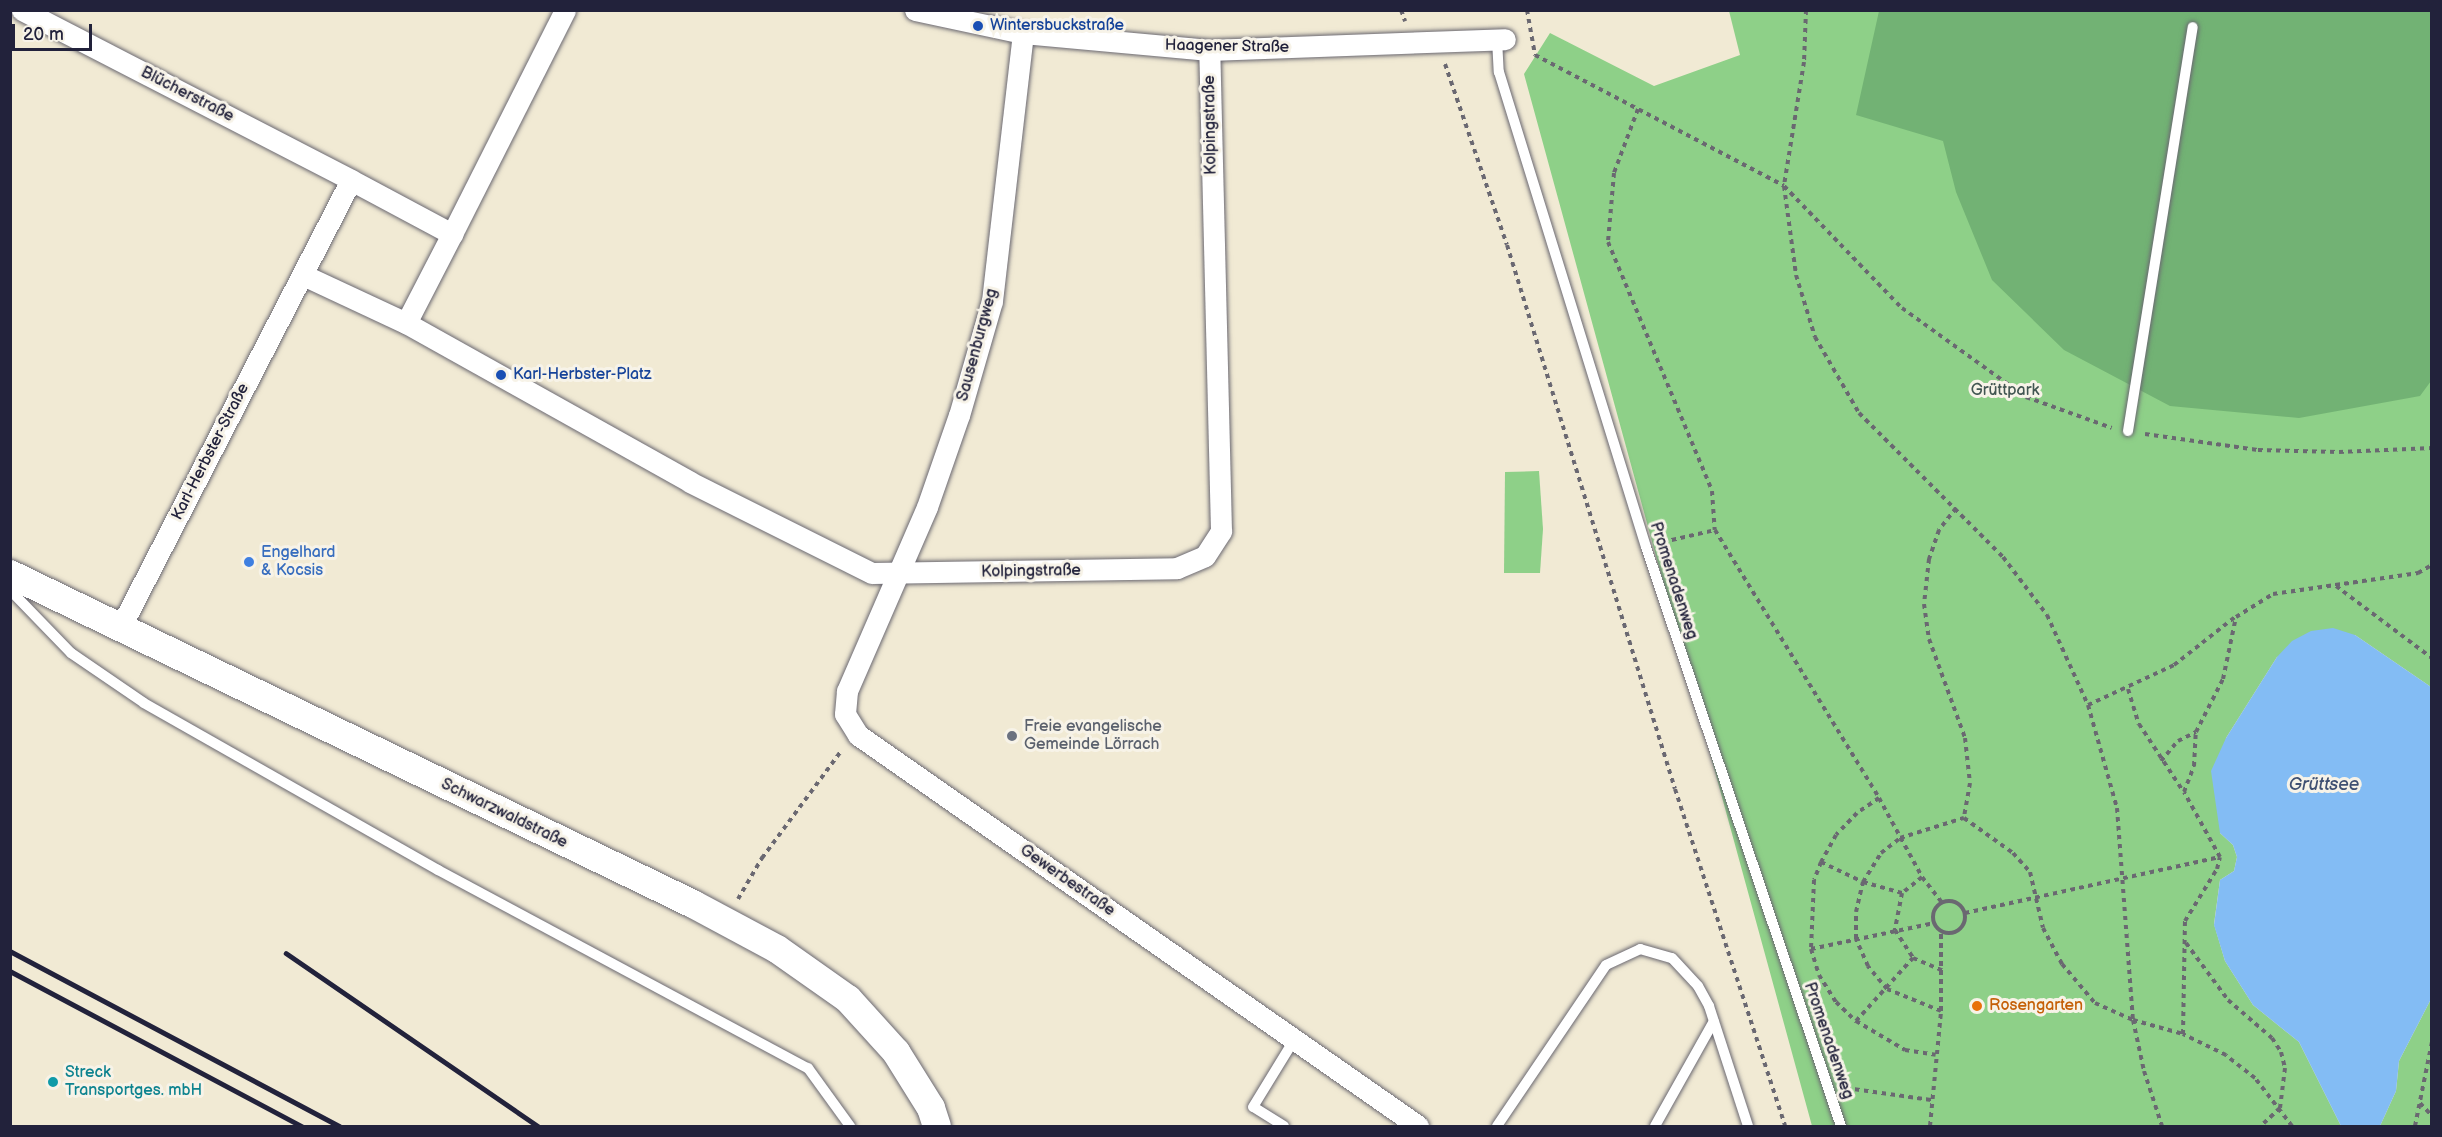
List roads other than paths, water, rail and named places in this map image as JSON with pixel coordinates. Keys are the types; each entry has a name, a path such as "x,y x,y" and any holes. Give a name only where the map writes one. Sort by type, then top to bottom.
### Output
{"main road":[{"name":"Schwarzwaldstraße","path":"10,574 119,630 693,904 777,949 848,999 896,1052 931,1108 937,1126"}],"street":[{"name":"Blücherstraße","path":"22,10 351,180"},
{"path":"452,234 351,180 303,275 406,323 452,234 565,10"},
{"name":"Haagener Straße","path":"915,10 1023,33 1209,50 1501,39"},
{"name":"Sausenburgweg","path":"897,575 959,416 992,301 1023,33"},
{"name":"Kolpingstraße","path":"406,323 690,482 872,573 897,575 1177,568 1205,556 1221,531 1209,50"},
{"name":"Karl-Herbster-Straße","path":"119,630 303,275"},
{"name":"Gewerbestraße","path":"897,575 847,691 845,714 858,735 1418,1126"}],"lane":[{"path":"2128,431 2193,27"},
{"name":"Promenadenweg","path":"1501,39 1499,72 1646,548 1841,1126"},
{"path":"10,590 70,653 144,703 448,876 808,1068 850,1126"},
{"path":"1497,1126 1606,965 1640,949 1672,958 1698,986 1714,1021 1748,1126"},
{"path":"1655,1126 1714,1021"},
{"path":"1284,1126 1253,1107 1294,1040"}],"water":[{"name":"Grüttsee","path":"2333,628 2355,635 2431,687 2431,999 2399,1061 2396,1091 2380,1126 2341,1126 2299,1042 2253,1005 2225,961 2214,925 2220,880 2234,871 2237,857 2233,845 2220,833 2211,771 2226,738 2277,657 2292,641 2311,631"}],"railway":[{"path":"10,951 339,1126"},
{"path":"286,953 538,1126"},
{"path":"10,971 302,1126"}],"place":[{"name":"Wintersbuckstraße","path":"978,26"},
{"name":"Karl-Herbster-Platz","path":"501,375"},
{"name":"Engelhard & Kocsis","path":"249,562"},
{"name":"Freie evangelische Gemeinde Lörrach","path":"1012,736"},
{"name":"Rosengarten","path":"1977,1006"},
{"name":"Streck Transportges. mbH","path":"53,1082"}],"park label":[{"name":"Grüttpark","path":"2005,391"}]}
